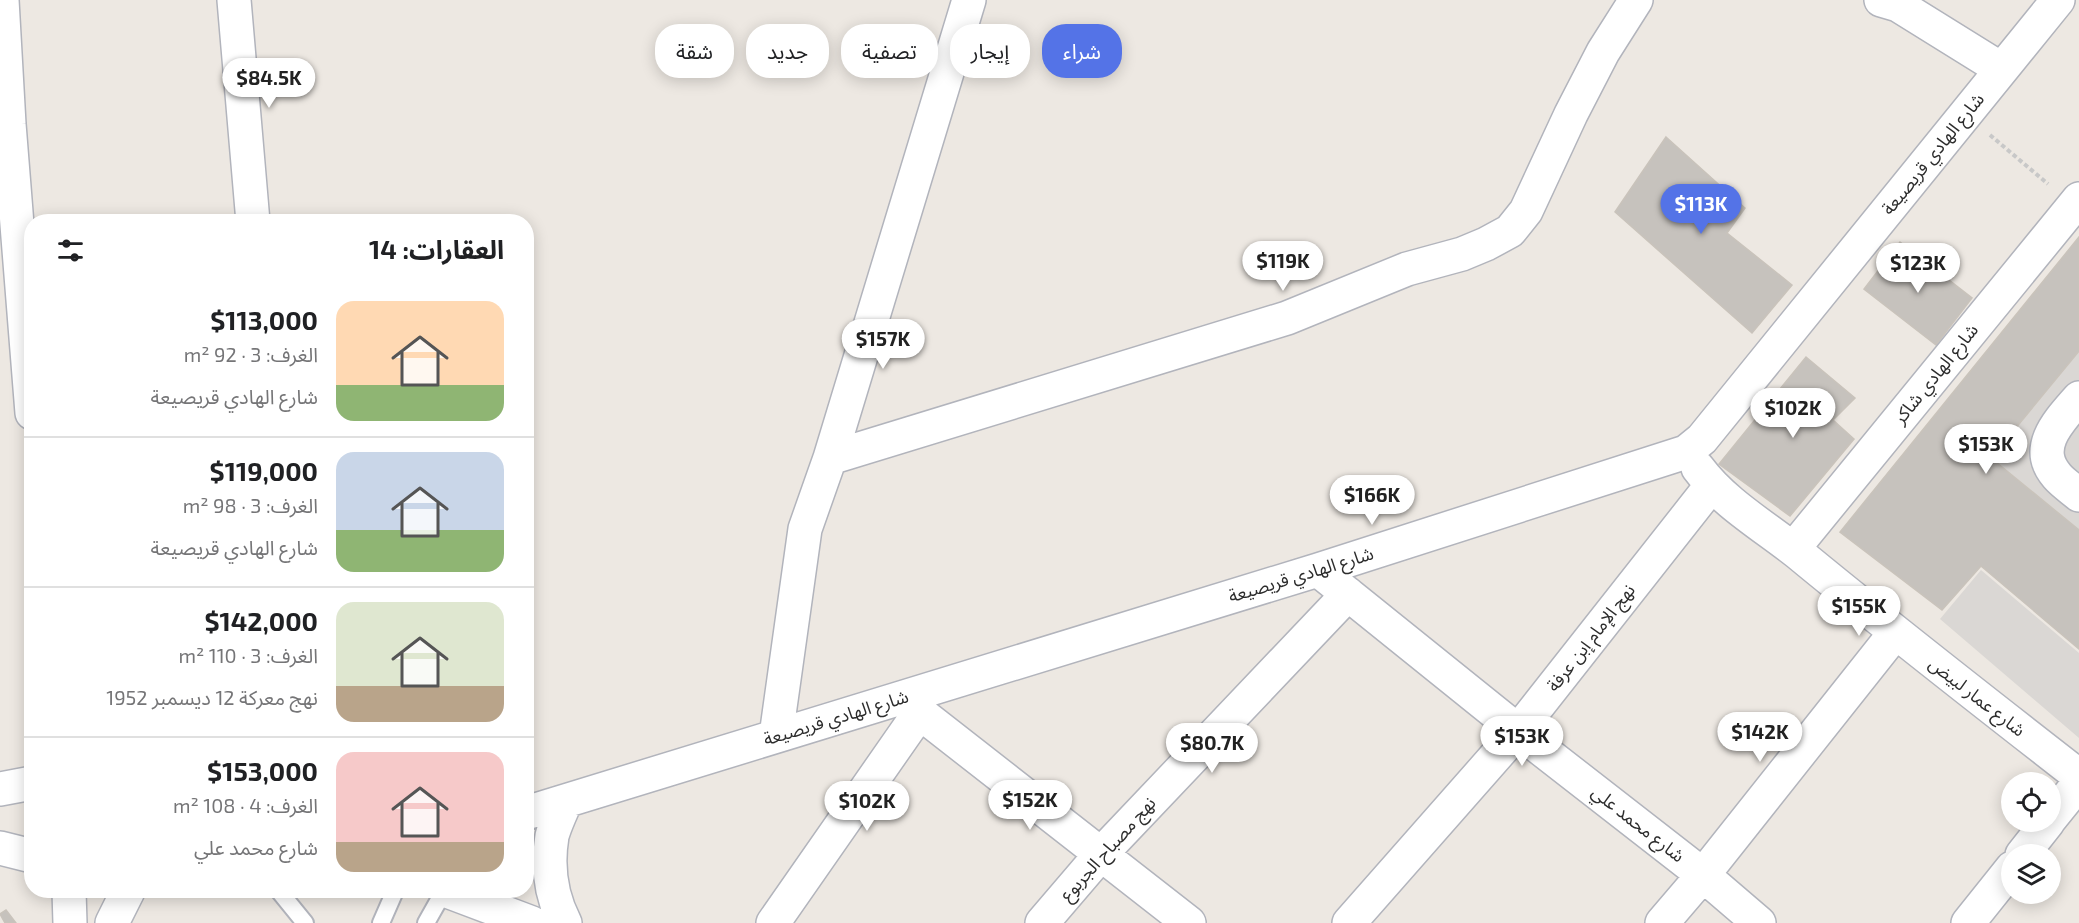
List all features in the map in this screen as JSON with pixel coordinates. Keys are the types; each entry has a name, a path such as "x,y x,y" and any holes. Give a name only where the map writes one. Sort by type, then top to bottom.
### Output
{"street":[{"path":"2,0 24,312"},
{"path":"234,0 252,214"},
{"path":"777,736 805,529 830,458 969,0"},
{"path":"830,458 1287,318 1407,269 1462,254 1510,231 1526,211 1603,52 1636,0"},
{"path":"1881,0 1898,5 2001,69"},
{"name":"شارع الهادي قريصيعة","path":"534,811 777,736 910,705 1318,570 1686,452 1702,439 2058,0"},
{"name":"شارع الهادي شاكر","path":"1793,549 2077,202"},
{"path":"2079,398 2053,429 2046,445 2048,462 2057,477 2079,495"},
{"name":"شارع عمار لبيض","path":"1686,452 1711,486 2079,776"},
{"name":"نهج الإمام إبن عرفة","path":"1349,923 1518,731 1711,486"},
{"name":"شارع محمد علي","path":"1318,570 1518,731 1703,875 1760,923"},
{"name":"نهج مصباح الجربوع","path":"1042,923 1101,854 1348,594"},
{"path":"1662,923 1703,875 1895,633"},
{"path":"773,923 910,705 1189,923"},
{"path":"2061,805 2079,783"},
{"path":"0,789 24,784"},
{"path":"565,923 557,907 549,872 553,835 566,801"},
{"path":"2030,844 2040,832"},
{"path":"0,848 24,854"},
{"path":"1968,923 2001,882"},
{"path":"69,898 70,923"},
{"path":"112,923 124,898"},
{"path":"472,898 522,911"}],"lane":[{"path":"285,898 305,923"},
{"path":"381,923 392,898"},
{"path":"426,923 441,898"}],"path":[{"path":"1965,114 2077,202"}],"shaded area":[{"path":"2079,351 2079,530 1991,458"},
{"path":"1981,570 2079,653 2079,738 1940,619"}],"building":[{"path":"1666,137 1745,208 1727,233 1792,285 1752,333 1615,212"},
{"path":"2079,237 2079,351 1991,458 2079,530 2079,649 1981,566 1942,610 1840,532"},
{"path":"1900,242 1972,298 1936,345 1864,289"},
{"path":"1806,357 1855,398 1833,420 1854,439 1790,516 1719,464"},
{"path":"6,910 16,923 5,923 0,914"}]}
